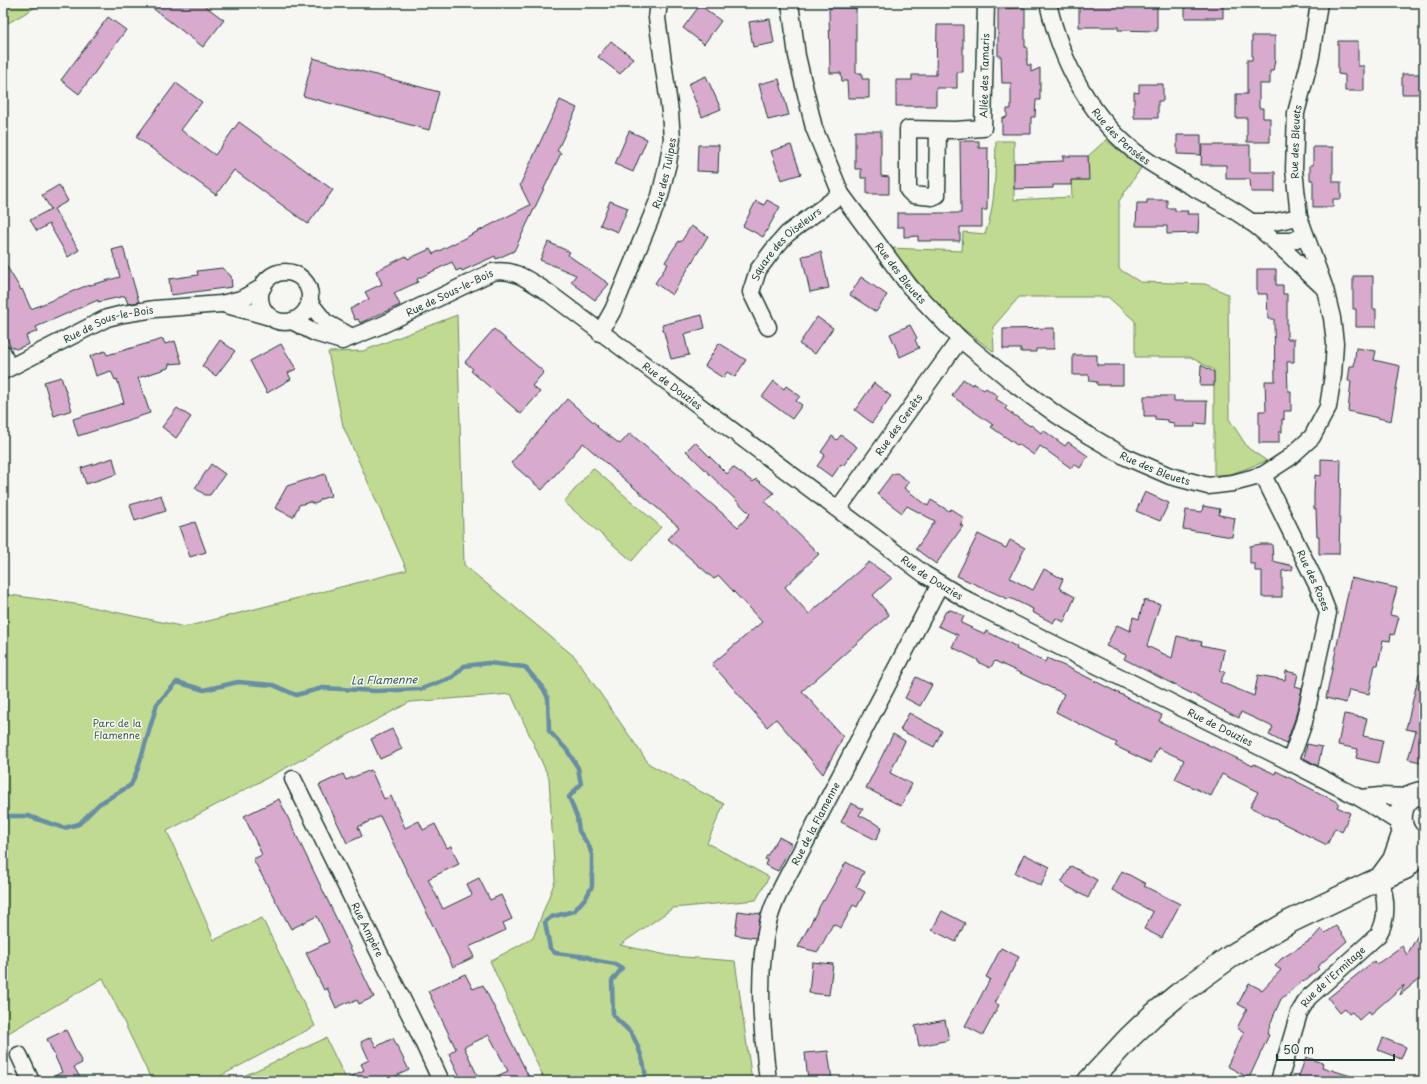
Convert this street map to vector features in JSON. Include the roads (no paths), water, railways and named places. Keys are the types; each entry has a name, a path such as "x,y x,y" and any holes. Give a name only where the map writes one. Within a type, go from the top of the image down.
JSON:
{"main road":[{"path":"1380,879 1394,860 1402,827 1402,808 1420,793"},
{"path":"1402,827 1410,839 1424,844"},
{"path":"1089,1081 1129,1038 1152,1016 1179,994 1230,957 1289,922 1405,868 1424,848"}],"street":[{"name":"Rue des Tulipes","path":"600,333 612,310 660,196 668,163 672,139 657,18 659,3"},
{"name":"Rue des Bleuets","path":"790,3 797,56 814,128 841,194 910,286 960,339 1016,385 1057,415 1088,435 1133,460 1170,476 1208,486 1233,483 1263,475 1288,458 1312,437 1328,407 1333,375 1335,343 1325,289 1299,217 1294,169 1296,113 1311,56 1319,3"},
{"name":"Allée des Tamaris","path":"938,130 983,128 986,3"},
{"name":"Rue des Pensées","path":"1048,3 1055,33 1067,65 1088,101 1113,130 1142,157 1250,222 1275,241 1325,289"},
{"name":"Square des Oiseleurs","path":"768,327 751,292 758,270 788,234 841,194"},
{"path":"1250,222 1274,222 1299,217"},
{"path":"1275,241 1292,240 1305,235"},
{"name":"Rue de Sous-le-Bois","path":"292,321 315,333 342,341 353,338 492,272 502,270 514,272 546,292"},
{"path":"278,274 294,274 306,284 310,291 310,303 304,313 292,321 284,322 270,317 261,304 260,297 266,282 278,274"},
{"name":"Rue de Sous-le-Bois","path":"6,370 107,318 155,309 221,304 241,298 263,287"},
{"name":"Rue de Douzies","path":"546,292 940,584 979,606 1360,798 1402,827"},
{"path":"310,303 325,322 353,338"},
{"name":"Rue de Sous-le-Bois","path":"221,304 270,317"},
{"name":"Rue des Genêts","path":"838,509 960,339"},
{"path":"3,353 6,370"},
{"name":"Rue des Roses","path":"1263,475 1318,587 1328,612 1304,722 1290,762"},
{"name":"Rue de la Flamenne","path":"768,1081 760,994 762,958 768,922 780,893 801,851 940,584"},
{"name":"Rue Ampère","path":"293,779 416,1027 440,1081"},
{"path":"1360,798 1420,793"},
{"name":"Rue de l'Ermitage","path":"1279,1081 1299,1012 1308,998 1378,935 1384,925 1385,893 1380,879"},
{"path":"19,1055 31,1081"}],"waterway":[{"name":"La Flamenne","path":"3,819 10,816 28,816 64,828 79,824 99,804 131,785 138,768 157,704 177,682 204,690 238,682 273,685 296,695 323,688 376,691 421,689 453,677 464,666 488,663 525,667 543,688 548,698 549,731 567,750 578,768 581,784 569,797 577,817 579,831 589,846 592,855 592,886 587,896 574,911 551,917 545,922 550,948 555,953 588,957 597,961 615,964 622,968 612,981 613,1015 634,1037 643,1063 646,1081"}],"park label":[{"name":"Parc de la Flamenne","path":"117,728"}]}
